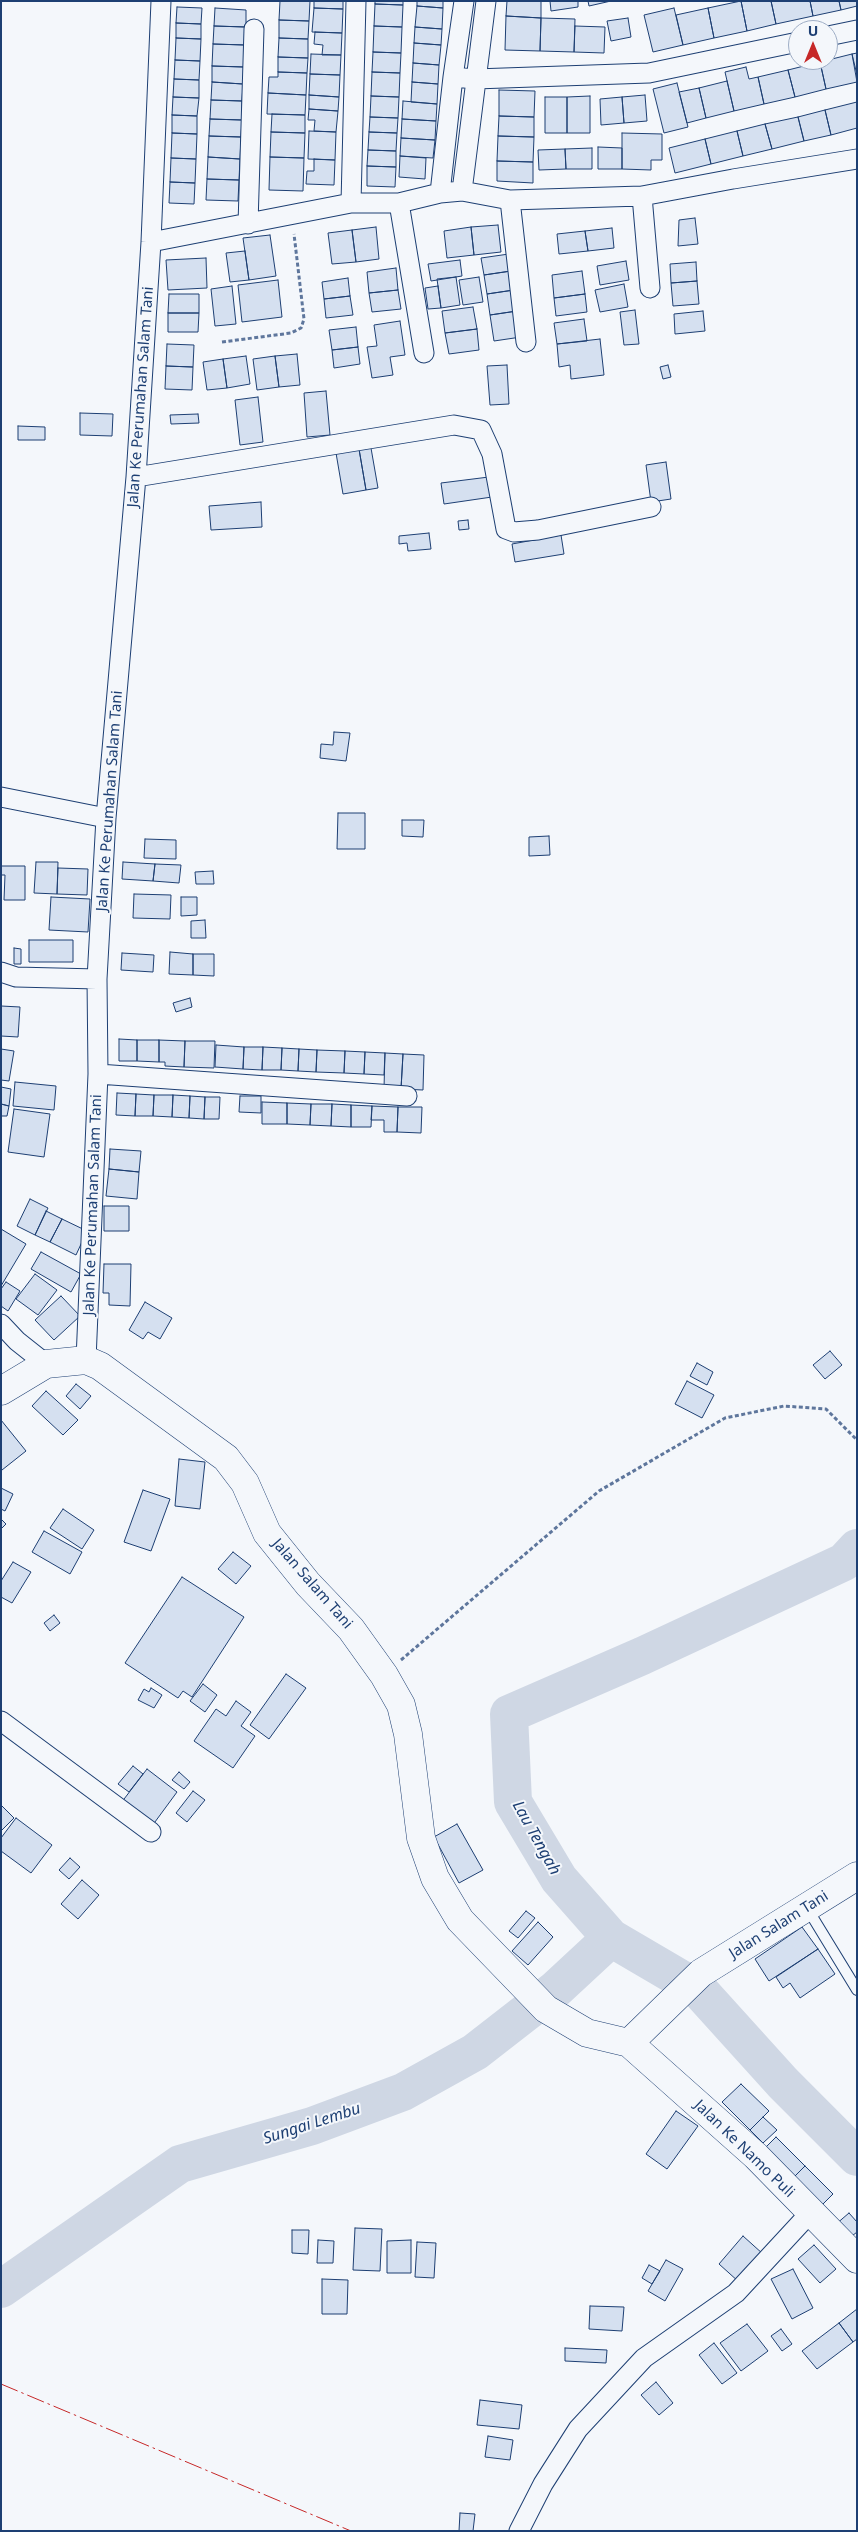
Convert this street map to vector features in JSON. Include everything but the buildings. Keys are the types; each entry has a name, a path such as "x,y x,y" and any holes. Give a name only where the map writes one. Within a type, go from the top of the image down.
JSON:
{"street":[{"name":"Jalan Ke Perumahan Salam Tani","path":"86,1360 98,1074 97,980 106,818 136,477 150,242 161,1"},
{"path":"351,203 356,1"},
{"path":"440,193 452,77 464,1"},
{"path":"462,191 486,1"},
{"path":"248,224 254,29"},
{"path":"838,34 857,30"},
{"path":"452,77 475,79 649,73 788,44"},
{"path":"150,242 292,216 351,203 399,203 440,193 462,191 510,200 642,196 733,179 857,160"},
{"path":"642,196 650,288"},
{"path":"510,200 526,342"},
{"path":"399,203 424,353"},
{"path":"136,477 454,425 481,430 492,454 506,529 514,532 538,530 651,507"},
{"path":"1,798 106,818"},
{"path":"1,972 16,977 97,980"},
{"path":"98,1074 407,1096"},
{"path":"1,1324 17,1342 46,1364"},
{"path":"1,1391 46,1364 86,1360"},
{"name":"Jalan Salam Tani","path":"86,1360 100,1366 226,1458 245,1483 267,1533 308,1584 351,1629 384,1675 401,1705 408,1734 422,1838 434,1878 460,1920 546,2009 587,2033 629,2043 701,1973 857,1876"},
{"path":"1,1721 151,1832"},
{"name":"Jalan Ke Namo Puli","path":"629,2043 756,2156 810,2213 857,2258"},
{"path":"519,2531 543,2484 585,2422 644,2358 736,2293 810,2213"}],"lane":[{"path":"806,1907 857,1990"}],"path":[{"path":"222,342 291,333 301,328 304,319 292,216"},
{"path":"384,1675 599,1491 725,1418 784,1406 826,1408 857,1440"}],"waterway":[{"name":"Lau Tengah","path":"857,1548 844,1562 642,1656 509,1714 513,1802 559,1879 611,1938 698,1989 783,2083 857,2157"},
{"name":"Sungai Lembu","path":"1,2289 180,2164 312,2126 403,2092 475,2052 556,1989 611,1938"}],"power":[{"path":"1,2384 351,2531"}]}
